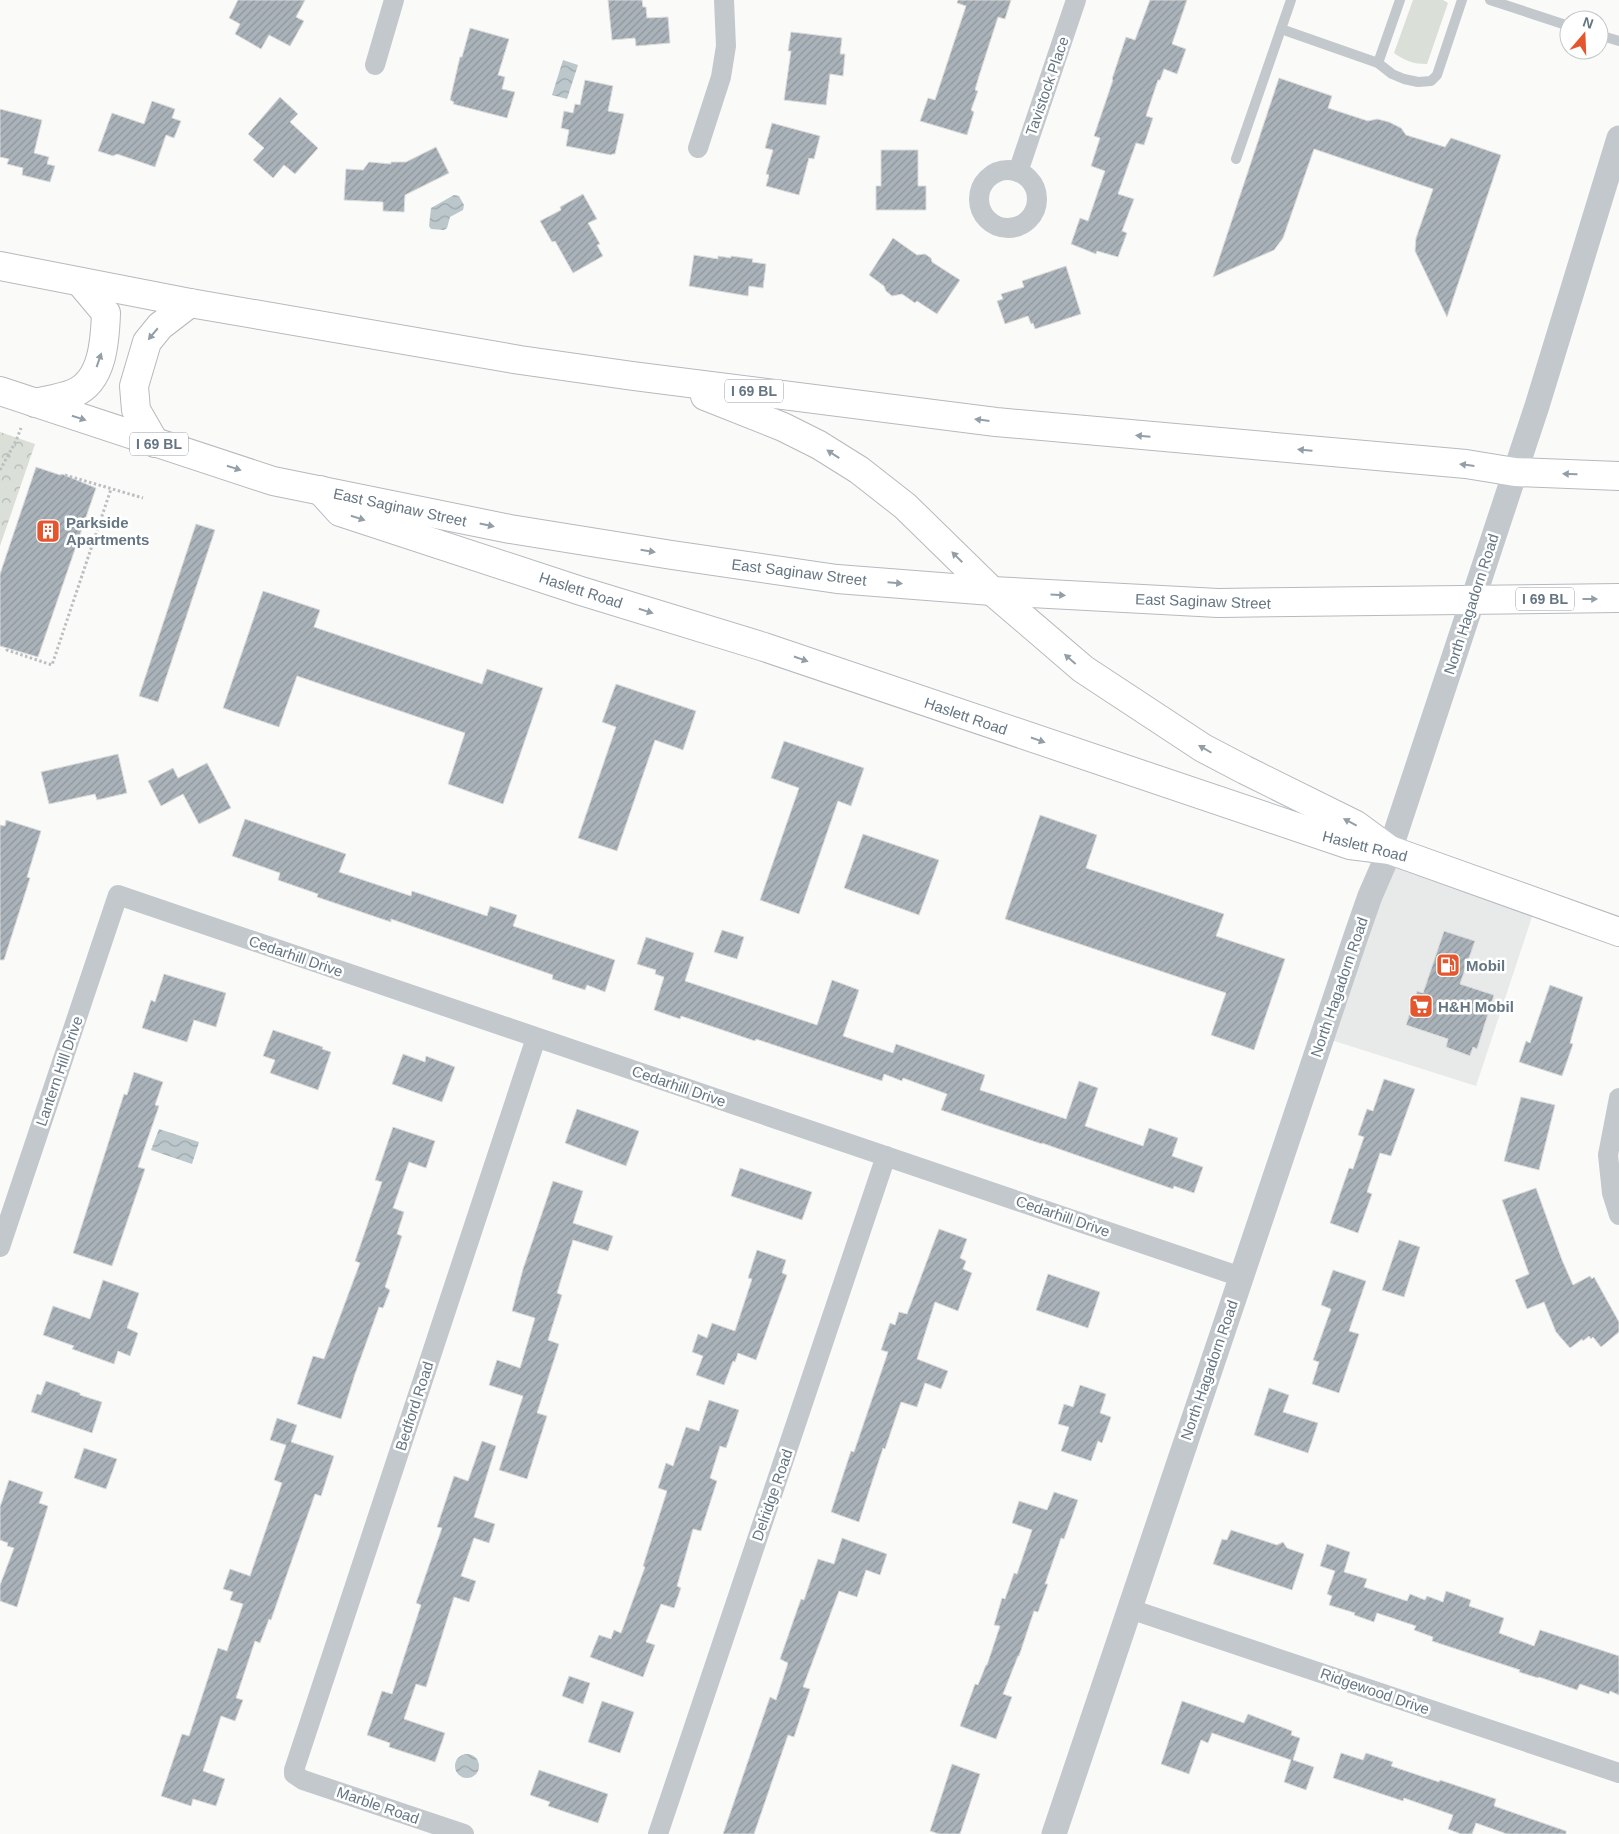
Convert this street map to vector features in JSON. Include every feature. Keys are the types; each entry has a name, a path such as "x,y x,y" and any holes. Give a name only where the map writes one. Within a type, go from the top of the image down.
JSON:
{"main road":[{"name":"I 69 BL","path":"0,266 190,303 520,360 633,376 996,422 1466,464 1515,472 1619,476"},
{"path":"35,403 75,393 94,377 105,344 106,313 80,282"},
{"path":"155,443 136,410 134,386 147,342 160,326 190,303"},
{"path":"633,376 716,399 784,426 859,470 905,506 992,591 1083,670 1203,748 1356,826 1390,850"},
{"name":"East Saginaw Street","path":"0,391 273,480 510,529 672,555 837,578 992,591 1218,604 1619,598"},
{"name":"Haslett Road","path":"320,490 340,512 581,591 764,647 1350,845 1390,850 1619,932"}],"street":[{"path":"375,65 394,0"},
{"path":"698,148 721,77 726,46 724,0"},
{"name":"Tavistock Place","path":"1018,172 1076,0"},
{"name":"North Hagadorn Road","path":"1054,1834 1370,896 1390,850 1471,599 1515,472 1619,138"},
{"name":"Cedarhill Drive","path":"118,895 1241,1277"},
{"name":"Lantern Hill Drive","path":"0,1247 118,895"},
{"name":"Bedford Road","path":"294,1774 294,1765 536,1038"},
{"path":"1619,1098 1608,1156 1612,1192 1619,1215"},
{"name":"Delridge Road","path":"658,1834 886,1156"},
{"name":"Ridgewood Drive","path":"1130,1609 1619,1773"},
{"name":"Marble Road","path":"294,1774 303,1780 464,1834"}],"lane":[{"path":"1236,160 1291,0"},
{"path":"1378,63 1400,0"},
{"path":"1282,29 1378,63 1392,74 1404,79 1418,82 1431,81 1437,76 1462,0"},
{"path":"1490,0 1559,23"}],"path":[{"path":"0,470 16,442 21,428"},
{"path":"65,475 143,498"},
{"path":"7,649 52,665 111,490"}],"shaded area":[{"path":"1388,863 1534,911 1476,1086 1328,1039"}],"green space":[{"path":"1413,0 1443,0 1448,3 1427,64 1410,61 1394,53"},
{"path":"0,432 35,444 0,546"}],"water":[{"path":"563,60 578,65 567,99 552,95"},
{"path":"454,195 459,196 464,205 463,210 450,217 447,228 444,230 431,229 429,226 431,208"},
{"path":"159,1129 199,1142 192,1164 151,1150"},
{"path":"467,1754 476,1757 479,1766 476,1775 467,1778 458,1775 455,1766 458,1757"}],"building":[{"path":"238,0 305,0 296,17 304,21 290,46 269,35 261,49 235,34 240,24 229,18"},
{"path":"608,0 642,0 643,7 646,7 647,18 668,17 670,43 636,46 635,38 612,40"},
{"path":"958,0 1011,0 1005,19 998,17 975,90 978,91 971,110 974,112 967,135 920,121 928,98 935,100 966,6 957,3"},
{"path":"1150,0 1187,0 1172,44 1186,49 1177,74 1164,69 1160,80 1158,80 1146,116 1153,118 1144,145 1136,143 1118,194 1134,199 1122,231 1127,233 1118,257 1097,251 1096,254 1071,244 1080,218 1088,221 1105,171 1091,166 1100,138 1094,136 1112,79 1126,37 1135,40"},
{"path":"470,28 509,39 498,75 505,77 502,89 515,92 507,118 453,104 454,102 450,100 460,57 462,57"},
{"path":"791,32 842,38 840,54 845,54 843,76 830,74 826,105 784,100 791,51 788,51"},
{"path":"1279,78 1332,96 1328,108 1368,121 1377,119 1389,122 1401,128 1406,135 1445,147 1451,138 1501,155 1447,317 1415,251 1416,238 1433,189 1314,149 1283,238 1274,250 1213,277"},
{"path":"585,80 613,86 608,111 624,114 615,154 611,155 566,146 569,130 561,128 564,111 573,113 575,104 580,105"},
{"path":"280,97 298,114 290,122 318,148 295,174 284,165 273,178 253,160 264,148 248,134"},
{"path":"152,101 175,109 172,118 181,121 174,138 166,135 155,167 117,154 113,156 98,151 112,113 144,124"},
{"path":"0,109 42,120 34,153 49,157 47,164 55,166 50,182 22,175 23,168 7,164 9,159 0,157"},
{"path":"772,123 820,136 814,159 809,158 799,195 766,186 769,175 766,174 773,150 765,148"},
{"path":"436,147 449,173 405,195 404,212 383,211 383,202 344,200 346,169 363,170 369,162 391,164 391,162 406,162"},
{"path":"881,150 918,150 918,186 926,186 926,210 876,210 876,186 881,186"},
{"path":"583,194 597,219 588,223 600,244 597,245 603,256 573,273 555,241 552,242 540,221 561,210 560,207"},
{"path":"893,238 917,255 925,254 931,258 932,262 960,280 937,314 902,294 892,296 886,291 884,286 869,275"},
{"path":"694,255 718,259 718,256 731,258 731,256 753,259 752,262 766,264 763,288 749,286 748,296 689,286"},
{"path":"1066,266 1081,314 1035,329 1028,316 1005,324 997,301 1003,299 1001,294 1024,287 1022,281"},
{"name":"Parkside Apartments","path":"36,467 62,474 96,488 38,657 0,646 0,574"},
{"path":"196,524 215,530 158,702 139,696"},
{"path":"263,591 320,610 314,627 482,684 487,669 543,688 503,804 448,784 465,733 297,676 279,727 223,708"},
{"path":"616,684 696,711 683,750 655,740 617,851 578,838 616,727 602,722"},
{"path":"784,741 864,768 851,806 838,801 799,914 760,900 799,788 771,778"},
{"path":"118,754 127,793 97,800 95,794 49,804 41,772"},
{"path":"207,763 231,808 199,824 183,794 161,806 148,781 173,768 178,778"},
{"path":"1040,815 1097,835 1086,868 1224,914 1216,936 1285,959 1254,1050 1211,1035 1226,993 1005,919"},
{"path":"245,819 346,854 339,872 411,896 412,891 487,916 490,906 517,915 513,926 615,960 605,992 587,985 585,990 552,979 553,975 391,919 391,922 317,897 318,894 278,880 280,873 232,856"},
{"path":"6,820 41,831 27,877 30,878 4,960 0,960 0,825 5,826"},
{"path":"863,834 939,860 919,915 844,888"},
{"path":"722,930 744,937 737,959 714,952"},
{"path":"1444,931 1475,941 1460,984 1494,995 1477,1049 1473,1047 1470,1056 1446,1047 1448,1039 1406,1025 1417,991 1423,993"},
{"path":"646,937 694,953 685,981 817,1025 832,980 859,990 843,1036 893,1053 896,1044 985,1075 980,1090 1066,1119 1079,1081 1098,1088 1085,1126 1143,1146 1149,1128 1178,1138 1172,1156 1203,1167 1194,1193 1174,1186 1173,1189 941,1110 947,1094 903,1078 902,1081 884,1074 882,1081 756,1039 755,1041 681,1016 680,1019 654,1010 664,977 655,974 656,970 637,964"},
{"path":"164,974 226,993 216,1027 194,1020 187,1042 142,1028 151,1000 155,1002"},
{"path":"1550,985 1583,997 1570,1043 1573,1044 1562,1076 1519,1062 1526,1041 1530,1043"},
{"path":"273,1030 323,1047 322,1049 331,1052 318,1090 270,1073 275,1060 263,1056"},
{"path":"403,1054 425,1062 426,1056 455,1067 442,1102 392,1084"},
{"path":"134,1072 163,1082 155,1105 159,1106 138,1167 145,1169 112,1266 73,1253 124,1094 127,1095"},
{"path":"1384,1079 1415,1089 1391,1156 1380,1153 1367,1192 1372,1194 1358,1233 1330,1223 1349,1168 1353,1169 1364,1137 1358,1135 1367,1109 1373,1111"},
{"path":"1521,1097 1555,1105 1539,1170 1504,1161"},
{"path":"577,1109 639,1131 626,1166 565,1143"},
{"path":"393,1127 435,1141 426,1168 409,1162 393,1208 404,1212 397,1234 402,1236 385,1287 390,1290 383,1308 379,1307 341,1419 297,1404 313,1356 324,1359 360,1263 355,1261 382,1182 375,1180"},
{"path":"740,1168 812,1192 802,1220 731,1196"},
{"path":"553,1181 583,1191 573,1223 613,1236 608,1251 573,1240 557,1293 562,1295 548,1340 559,1344 537,1413 547,1416 527,1479 499,1470 523,1396 489,1385 497,1360 520,1368 535,1318 512,1311 523,1269"},
{"path":"1536,1188 1573,1285 1590,1276 1592,1279 1594,1277 1619,1322 1619,1332 1601,1347 1593,1337 1591,1339 1589,1336 1570,1348 1556,1332 1544,1302 1527,1309 1515,1280 1529,1274 1502,1200"},
{"path":"939,1229 967,1239 960,1258 966,1261 963,1269 972,1273 958,1311 935,1302 917,1359 948,1371 941,1389 925,1383 917,1407 901,1402 885,1449 883,1448 859,1522 831,1512 851,1451 854,1452 888,1352 881,1350 890,1323 895,1325 899,1312 907,1314"},
{"path":"1399,1240 1420,1247 1404,1297 1382,1290"},
{"path":"757,1250 786,1260 782,1273 787,1275 756,1360 738,1353 724,1385 696,1375 703,1356 692,1352 698,1334 707,1338 712,1323 735,1331 752,1279 748,1278"},
{"path":"1333,1270 1366,1281 1349,1331 1359,1334 1339,1393 1312,1384 1319,1362 1313,1360 1331,1309 1321,1305"},
{"path":"1048,1274 1100,1292 1088,1328 1036,1310"},
{"path":"103,1280 139,1293 127,1328 138,1333 130,1356 118,1351 114,1364 72,1349 74,1346 43,1335 53,1306 90,1319"},
{"path":"46,1381 102,1402 92,1433 31,1412 37,1394 41,1395"},
{"path":"1080,1385 1106,1394 1100,1413 1111,1417 1102,1443 1098,1441 1091,1461 1061,1451 1069,1427 1058,1424 1064,1404 1073,1407"},
{"path":"1269,1388 1289,1395 1283,1412 1318,1423 1308,1453 1254,1435"},
{"path":"709,1400 739,1410 726,1448 720,1446 710,1478 717,1481 701,1531 693,1529 677,1586 681,1588 674,1608 661,1604 646,1642 655,1645 643,1677 590,1657 599,1635 611,1639 614,1630 621,1633 645,1567 643,1566 667,1491 658,1488 666,1463 673,1466 686,1427 699,1431"},
{"path":"277,1418 297,1425 291,1442 334,1456 321,1496 315,1494 271,1620 269,1619 260,1643 255,1641 236,1698 243,1700 235,1721 221,1716 203,1771 225,1779 216,1806 193,1799 191,1806 161,1796 182,1734 189,1736 218,1648 227,1651 243,1604 230,1600 233,1592 223,1589 230,1569 250,1576 282,1483 274,1480 286,1445 270,1440"},
{"path":"482,1441 496,1446 474,1517 495,1524 489,1543 474,1538 461,1576 476,1581 469,1602 454,1597 426,1687 416,1684 404,1719 445,1733 435,1762 389,1747 390,1743 367,1735 382,1691 392,1694 421,1605 416,1603 442,1528 437,1527 454,1476 468,1481"},
{"path":"84,1448 117,1459 106,1489 74,1478"},
{"path":"9,1480 43,1492 39,1503 48,1506 17,1607 0,1601 0,1585 14,1548 7,1546 8,1543 0,1540 0,1507"},
{"path":"1054,1492 1078,1500 1064,1539 1061,1538 1045,1584 1048,1584 1038,1612 1034,1611 1019,1656 1003,1694 1012,1697 996,1739 960,1726 975,1684 978,1685 987,1665 1000,1626 994,1625 1002,1598 1005,1599 1014,1573 1017,1574 1032,1530 1012,1523 1019,1501 1047,1510"},
{"path":"1231,1530 1277,1545 1283,1542 1287,1548 1304,1554 1292,1590 1213,1564 1222,1539 1227,1540"},
{"path":"842,1538 887,1554 880,1575 866,1570 857,1597 839,1591 803,1687 810,1689 794,1737 788,1735 754,1834 723,1834 770,1697 776,1700 788,1663 780,1659 801,1599 804,1600 818,1559 834,1564"},
{"path":"1327,1544 1350,1552 1344,1572 1367,1579 1364,1587 1407,1601 1410,1594 1425,1600 1427,1596 1443,1602 1446,1591 1471,1600 1469,1606 1504,1618 1499,1633 1534,1646 1540,1630 1619,1656 1619,1695 1610,1691 1609,1694 1580,1684 1577,1690 1538,1678 1519,1672 1520,1670 1432,1641 1433,1637 1414,1630 1416,1626 1377,1613 1374,1622 1354,1615 1355,1613 1329,1605 1332,1596 1327,1594 1335,1571 1320,1566"},
{"path":"569,1676 590,1683 583,1704 562,1696"},
{"path":"602,1701 634,1712 620,1753 588,1742"},
{"path":"1182,1701 1244,1723 1248,1714 1292,1731 1291,1735 1300,1738 1293,1760 1314,1767 1306,1790 1284,1782 1291,1760 1212,1733 1208,1743 1201,1740 1189,1774 1161,1764"},
{"path":"1341,1753 1363,1760 1366,1753 1393,1762 1391,1766 1496,1799 1494,1806 1566,1831 1566,1834 1507,1834 1476,1823 1472,1834 1461,1834 1448,1829 1453,1815 1404,1798 1403,1801 1333,1778"},
{"path":"952,1764 980,1774 960,1834 939,1834 930,1831"},
{"path":"539,1770 608,1794 598,1823 548,1806 550,1802 530,1795"}],"place":[{"name":"Parkside Apartments","path":"48,531"},
{"name":"Mobil","path":"1448,965"},
{"name":"H&H Mobil","path":"1421,1006"}]}
